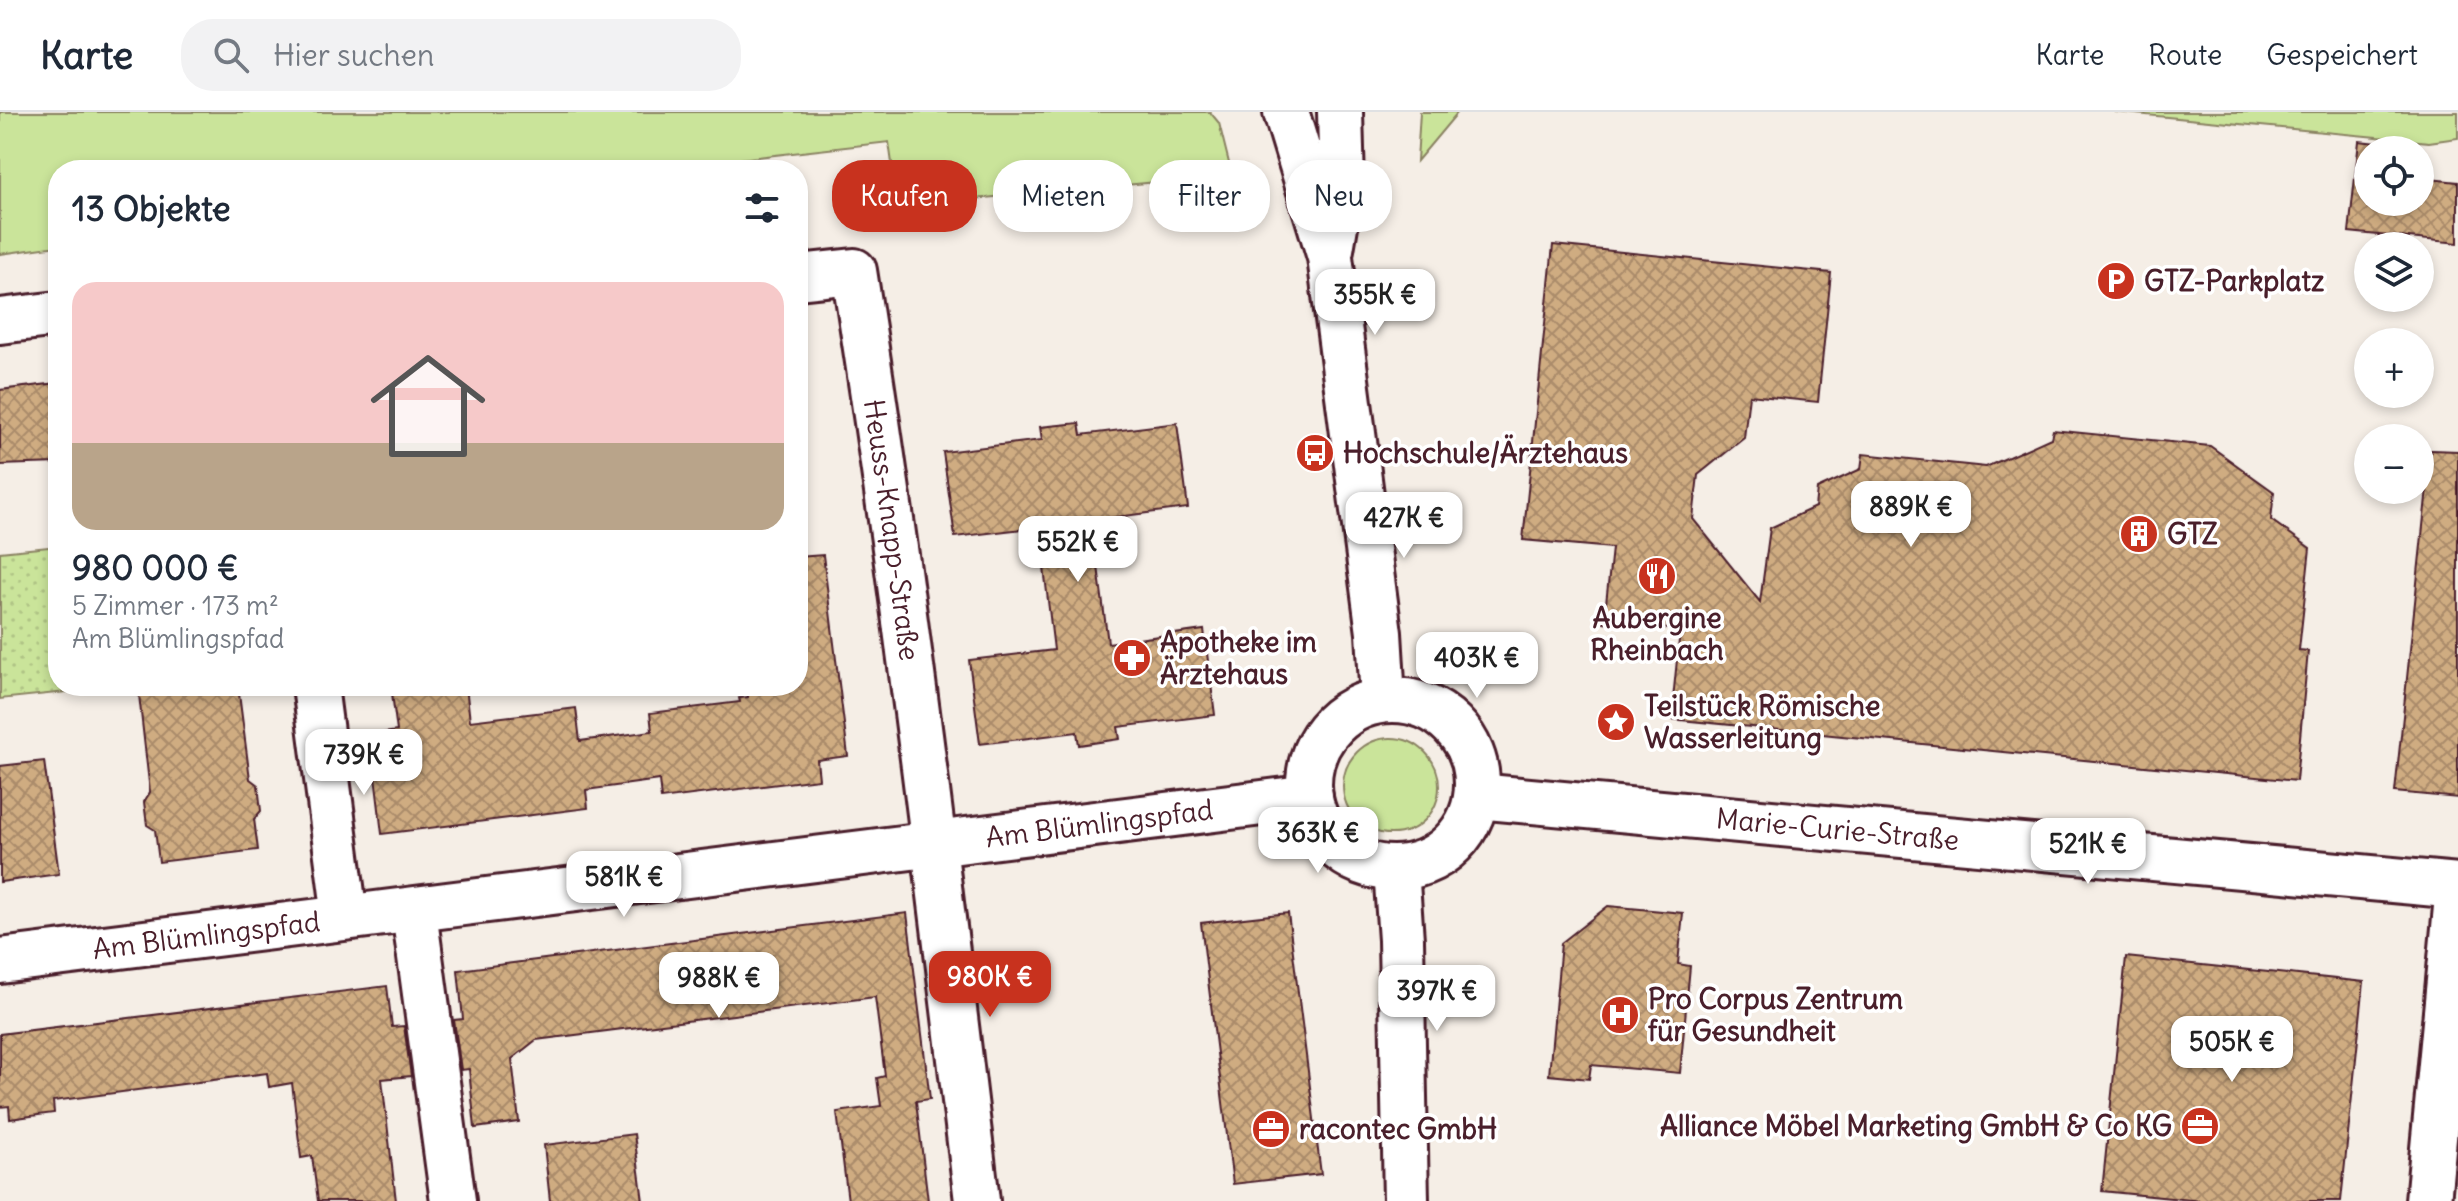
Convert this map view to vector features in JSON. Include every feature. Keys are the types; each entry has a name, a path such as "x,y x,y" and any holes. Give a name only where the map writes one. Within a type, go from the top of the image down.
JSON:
{"street":[{"path":"1286,112 1330,257 1379,633 1383,700"},
{"path":"1340,112 1341,160"},
{"path":"1348,160 1359,112"},
{"path":"1330,257 1334,232"},
{"name":"Heuss-Knapp-Straße","path":"808,276 854,271 880,435 935,845"},
{"path":"0,321 48,315"},
{"path":"316,696 345,917"},
{"path":"1383,700 1413,702 1438,712 1456,727 1469,744 1477,767 1477,796 1467,828 1444,852 1429,861 1396,869 1363,863 1345,854 1317,820 1310,797 1311,762 1321,740 1337,721 1358,706 1383,700"},
{"name":"Marie-Curie-Straße","path":"1477,796 2458,886 2428,1201"},
{"name":"Am Blümlingspfad","path":"0,961 345,917 414,912 1310,797"},
{"path":"935,845 977,1201"},
{"path":"1396,869 1401,940 1406,1201"},
{"path":"414,912 453,1201"}],"green space":[{"path":"0,112 1210,112 1219,123 1228,160 1149,160 1149,183 1133,184 1133,160 993,160 993,197 977,199 977,160 892,160 889,142 732,160 48,160 48,247 0,254"},
{"path":"1420,112 1458,112 1417,161"},
{"path":"2115,112 2458,112 2458,138 2434,141 2434,136 2366,136"},
{"path":"48,547 48,694 0,699 0,552"},
{"path":"1391,738 1409,742 1425,752 1435,768 1439,786 1435,804 1425,820 1409,830 1391,834 1373,830 1357,820 1347,804 1343,786 1347,768 1357,752 1373,742"}],"building":[{"path":"2434,179 2458,182 2458,243 2434,241 2434,232 2349,232 2354,186 2354,216 2434,216"},
{"path":"1553,245 1831,273 1818,402 1749,395 1744,438 1698,475 1693,519 1760,602 1770,528 1815,507 1817,489 1861,469 1863,454 1986,467 2051,438 2053,430 2210,446 2274,492 2271,520 2310,548 2299,650 2308,651 2296,781 1671,719 1680,630 1604,622 1612,548 1523,540"},
{"path":"48,384 48,463 0,465 0,390"},
{"path":"1079,423 1081,435 1177,423 1188,508 1092,520 1108,643 1204,630 1215,715 1118,727 1120,739 1079,745 1077,732 980,744 969,660 1054,650 1039,527 955,537 943,452 1042,440 1040,427"},
{"path":"2434,450 2458,451 2458,798 2395,792 2425,504 2434,504"},
{"path":"823,555 848,756 817,760 819,779 661,799 659,780 586,790 588,808 382,834 370,735 397,731 392,696 467,696 470,721 576,708 580,741 652,731 650,713 740,702 739,698 748,696 808,696 808,556"},
{"path":"139,696 239,696 250,779 258,785 261,811 254,819 258,850 159,862 155,830 147,825 144,802 150,792"},
{"path":"44,761 59,874 0,882 0,766"},
{"name":"Pro Corpus Zentrum für Gesundheit","path":"1608,906 1683,913 1678,964 1690,966 1680,1073 1591,1065 1589,1079 1549,1075 1561,943"},
{"path":"907,913 930,1099 916,1101 928,1201 848,1201 837,1112 881,1106 877,1078 885,1076 875,997 536,1040 512,1059 519,1122 475,1128 469,1069 461,1070 454,1020 463,1019 458,970"},
{"path":"1288,913 1321,1174 1233,1184 1201,923"},
{"path":"2126,957 2364,982 2341,1201 2201,1201 2102,1191"},
{"path":"387,986 392,1027 404,1026 411,1076 382,1079 396,1201 318,1201 312,1156 301,1158 292,1083 269,1087 267,1073 53,1101 54,1113 10,1119 9,1106 0,1107 0,1034"},
{"path":"634,1134 643,1201 550,1201 544,1145"}],"place":[{"name":"GTZ-Parkplatz","path":"2116,281"},
{"name":"Hochschule/Ärztehaus","path":"1315,453"},
{"name":"GTZ","path":"2139,534"},
{"name":"Aubergine Rheinbach","path":"1657,576"},
{"name":"Apotheke im Ärztehaus","path":"1132,658"},
{"name":"Teilstück Römische Wasserleitung","path":"1616,722"},
{"name":"Pro Corpus Zentrum für Gesundheit","path":"1620,1015"},
{"name":"Alliance Möbel Marketing GmbH & Co KG","path":"2200,1126"},
{"name":"racontec GmbH","path":"1271,1129"}]}
